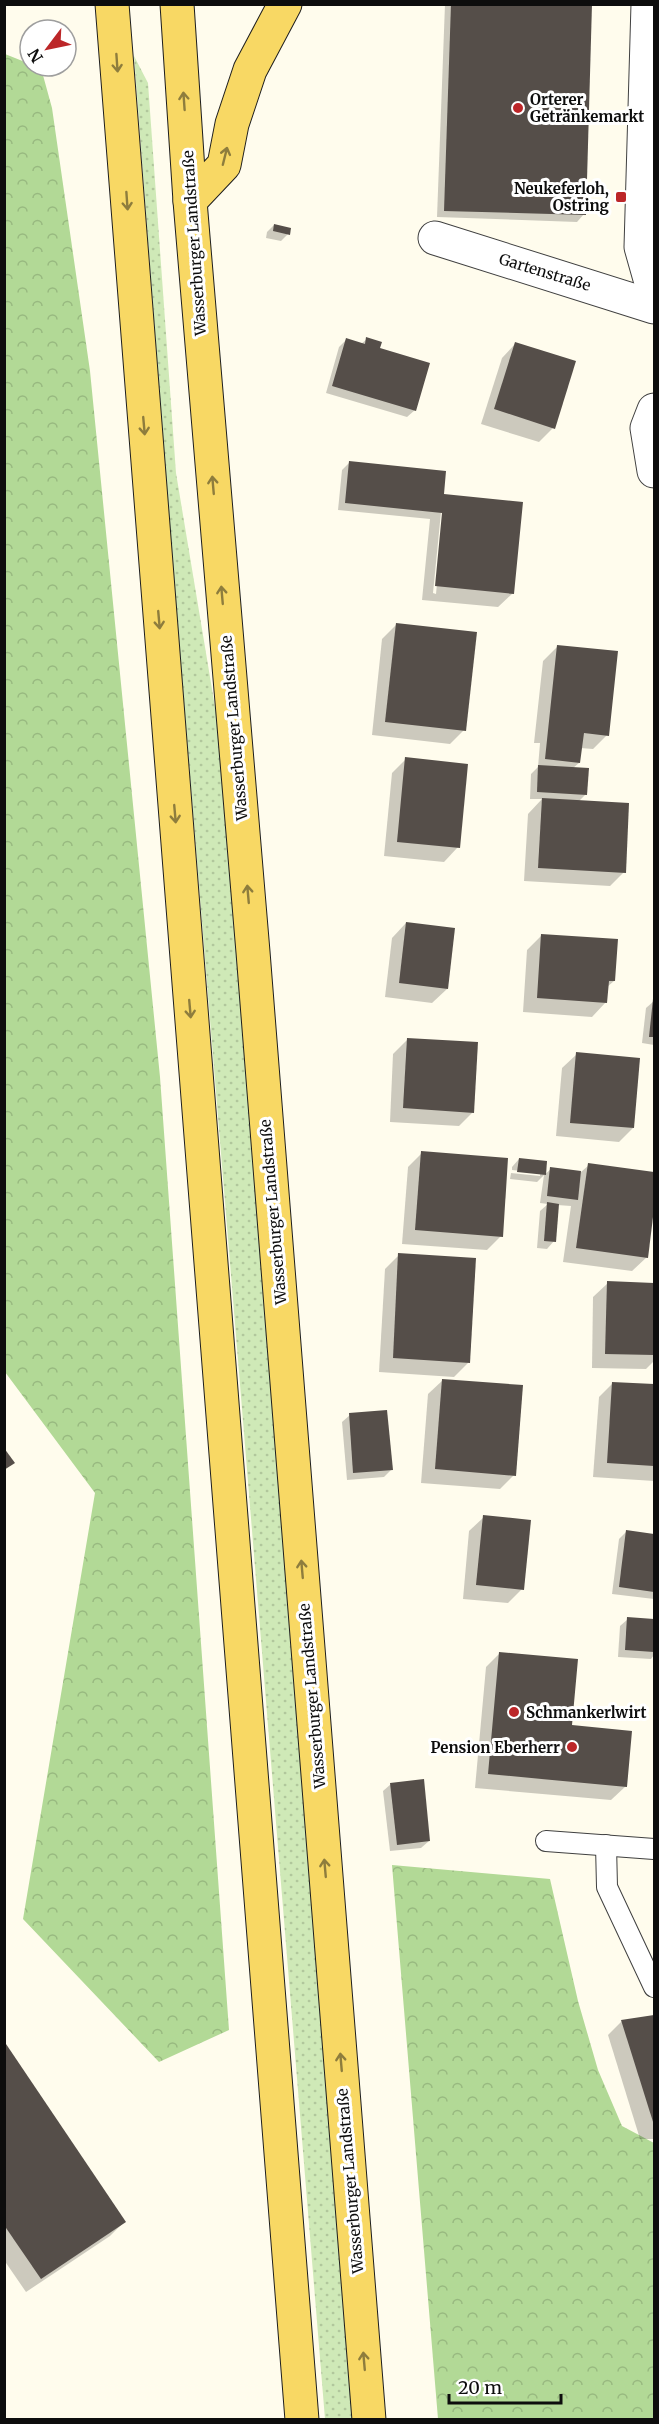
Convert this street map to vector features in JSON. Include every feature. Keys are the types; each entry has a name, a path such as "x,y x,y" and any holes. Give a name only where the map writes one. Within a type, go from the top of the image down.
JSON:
{"main road":[{"path":"112,4 302,2420"},
{"name":"Wasserburger Landstraße","path":"177,4 190,201 253,952 369,2420"},
{"path":"190,201 224,165 232,124 250,70 285,4"}],"street":[{"path":"648,4 641,247 654,292"},
{"name":"Gartenstraße","path":"435,238 654,307"},
{"path":"654,410 647,429 654,471"}],"lane":[{"path":"546,1841 654,1850"},
{"path":"606,1845 607,1887 654,1987"}],"green space":[{"path":"5,54 18,59 18,78 44,78 52,108 90,371 160,1077 229,2030 159,2062 23,1919 95,1493 5,1372"},
{"path":"134,56 148,83 176,473 216,713 359,2419 325,2419 173,569"},
{"path":"392,1865 550,1879 578,2001 598,2070 622,2126 654,2143 654,2419 438,2419"}],"building":[{"name":"Orterer Getränkemarkt","path":"451,4 592,4 586,215 444,211"},
{"path":"274,224 291,228 290,235 273,231"},
{"path":"366,337 382,342 380,348 430,363 416,411 332,386 346,338 365,344"},
{"path":"515,342 576,361 555,429 494,409"},
{"path":"349,461 446,471 444,494 523,502 514,594 435,586 442,513 345,503"},
{"path":"396,623 477,632 466,731 385,722"},
{"path":"557,645 618,651 609,736 584,733 580,763 545,759"},
{"path":"405,757 468,764 460,848 397,842"},
{"path":"538,765 589,768 587,795 537,792"},
{"path":"542,798 629,803 626,873 538,868"},
{"path":"406,922 455,928 448,989 399,983"},
{"path":"541,934 618,939 615,981 609,981 607,1003 537,998"},
{"path":"653,999 654,1037 649,1037"},
{"path":"407,1038 478,1042 474,1113 403,1108"},
{"path":"576,1052 640,1058 634,1128 570,1123"},
{"path":"421,1151 508,1158 503,1237 415,1230"},
{"path":"519,1158 547,1161 546,1175 517,1172"},
{"path":"588,1163 654,1172 654,1209 648,1258 576,1248"},
{"path":"550,1167 581,1171 578,1200 547,1196"},
{"path":"547,1202 559,1204 556,1242 544,1241"},
{"path":"398,1253 476,1258 470,1363 393,1358"},
{"path":"607,1281 654,1283 654,1355 605,1354"},
{"path":"442,1379 523,1385 516,1476 435,1469"},
{"path":"612,1382 654,1384 654,1466 607,1463"},
{"path":"387,1410 393,1470 353,1473 349,1413"},
{"path":"4,1448 15,1463 4,1470"},
{"path":"483,1515 531,1520 524,1590 476,1585"},
{"path":"626,1530 654,1534 654,1592 619,1587"},
{"path":"627,1617 654,1619 654,1652 625,1650"},
{"path":"499,1652 578,1659 572,1725 632,1731 627,1787 488,1774"},
{"path":"424,1779 430,1841 397,1845 390,1783"},
{"path":"654,2015 654,2125 621,2020"},
{"path":"4,2041 126,2222 41,2279 4,2225"}],"place":[{"name":"Orterer Getränkemarkt","path":"518,108"},
{"name":"Neukeferloh, Ostring","path":"621,197"},
{"name":"Schmankerlwirt","path":"514,1712"},
{"name":"Pension Eberherr","path":"572,1747"}]}
